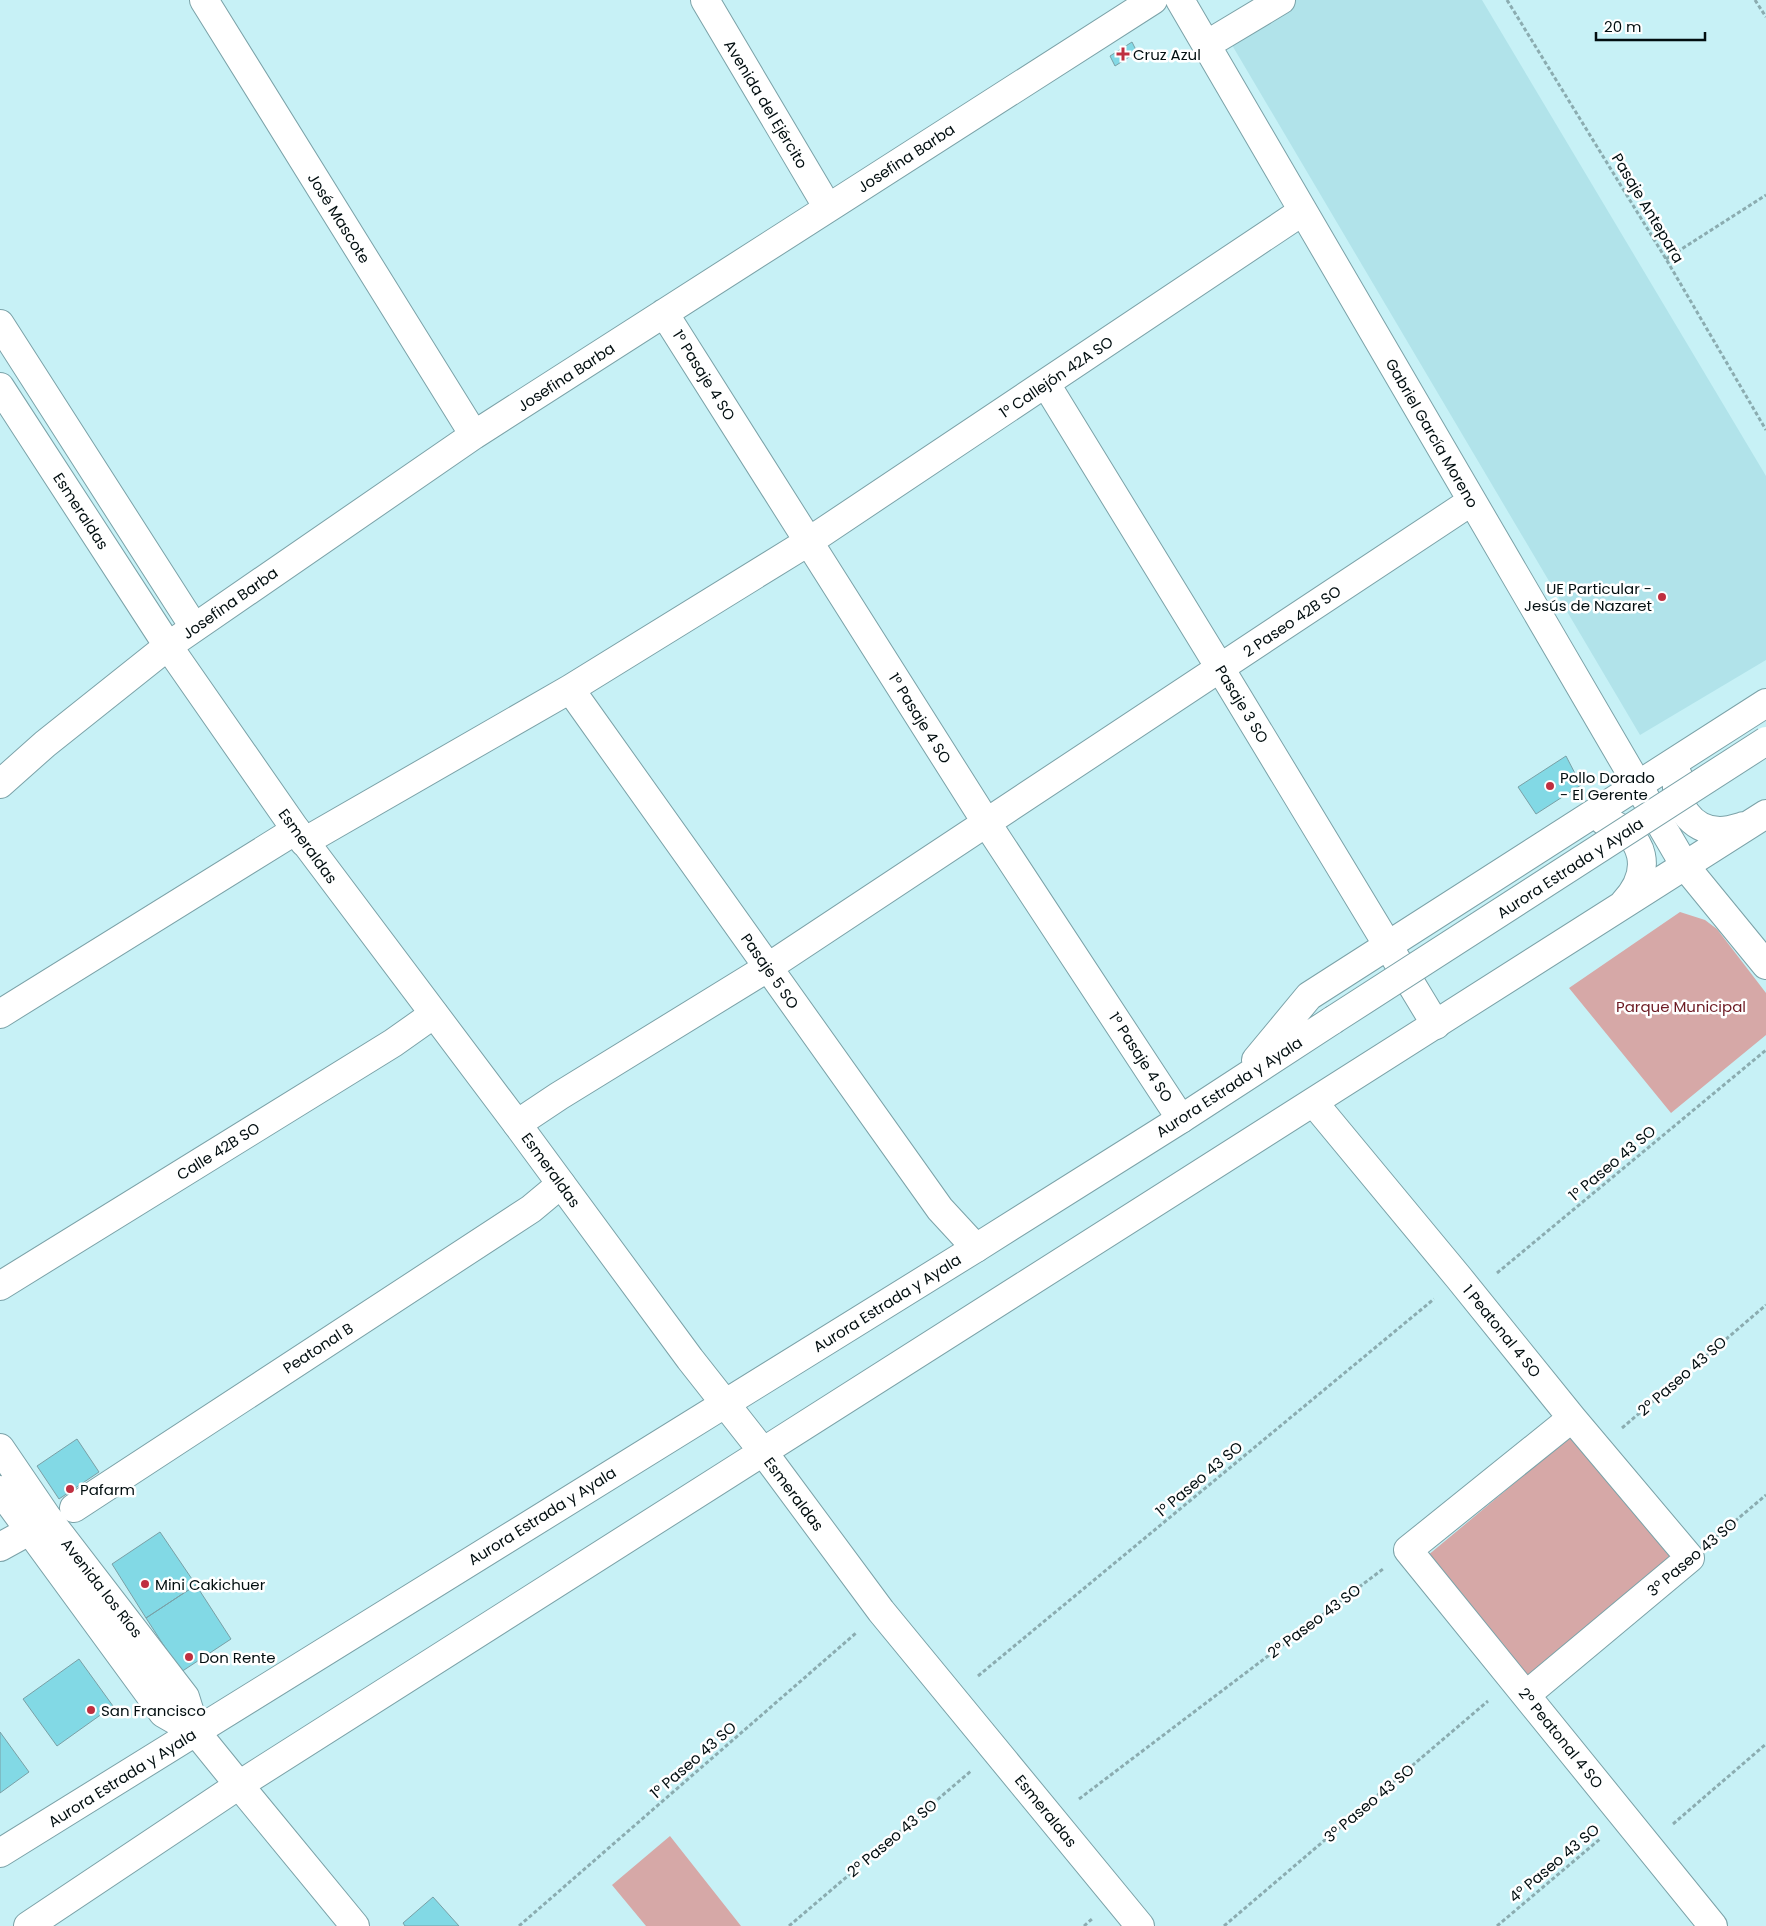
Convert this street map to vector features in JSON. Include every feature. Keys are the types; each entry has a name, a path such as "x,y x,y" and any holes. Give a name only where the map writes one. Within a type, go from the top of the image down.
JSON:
{"street":[{"name":"José Mascote","path":"204,0 474,436"},
{"name":"Avenida del Ejército","path":"705,0 828,208"},
{"name":"Josefina Barba","path":"0,784 45,744 168,646 474,436 1153,0"},
{"name":"Gabriel García Moreno","path":"1180,0 1685,866 1766,965"},
{"path":"1206,45 1281,0"},
{"name":"1° Callejón 42A SO","path":"0,1014 300,836 570,689 808,542 1303,211"},
{"name":"1º Pasaje 4 SO","path":"664,313 986,822 1181,1119"},
{"path":"0,324 194,628"},
{"name":"Pasaje 3 SO","path":"1046,384 1436,1025"},
{"name":"Esmeraldas","path":"0,387 168,646 300,836 517,1124 690,1359 764,1453 882,1611 1140,1926"},
{"name":"2 Paseo 42B SO","path":"517,1124 559,1096 767,968 1472,500"},
{"name":"Pasaje 5 SO","path":"570,689 940,1209 976,1248"},
{"path":"1239,1082 1309,996 1766,703"},
{"name":"Aurora Estrada y Ayala","path":"0,1853 1181,1119 1766,741"},
{"path":"1696,748 1686,757 1679,770 1676,784 1678,798 1684,811 1694,822 1720,831 1757,820"},
{"path":"28,1926 239,1785 1757,820"},
{"path":"1570,828 1586,822 1602,821 1618,825 1630,834 1639,848 1643,863 1641,878 1634,892 1621,906"},
{"name":"Calle 42B SO","path":"0,1286 384,1048 434,1014"},
{"name":"1 Peatonal 4 SO","path":"1314,1102 1572,1418 1690,1558"},
{"name":"Peatonal B","path":"74,1508 531,1209 561,1184"},
{"path":"1408,1550 1572,1418"},
{"name":"Avenida los Ríos","path":"0,1448 39,1525"},
{"name":"Avenida los Ríos","path":"0,1490 39,1525 185,1697 196,1732 355,1926"},
{"path":"0,1548 39,1525"},
{"name":"2º Peatonal 4 SO","path":"1408,1550 1713,1926"},
{"name":"3º Paseo 43 SO","path":"1520,1687 1690,1558"}],"path":[{"name":"Pasaje Antepara","path":"1507,0 1666,259 1766,430"},
{"path":"1755,0 1766,17"},
{"path":"1666,259 1766,195"},
{"name":"1º Paseo 43 SO","path":"952,1697 1466,1286 1766,1050"},
{"name":"2º Paseo 43 SO","path":"1598,1448 1766,1304"},
{"name":"3º Paseo 43 SO","path":"1690,1558 1766,1496"},
{"name":"2º Paseo 43 SO","path":"1052,1820 1408,1550"},
{"name":"1º Paseo 43 SO","path":"519,1926 882,1611"},
{"name":"3º Paseo 43 SO","path":"1224,1926 1520,1687"},
{"path":"1647,1845 1766,1744"},
{"name":"2º Paseo 43 SO","path":"789,1926 996,1750"},
{"name":"4º Paseo 43 SO","path":"1498,1926 1626,1818"}],"shaded area":[{"path":"1295,0 1482,0 1766,476 1766,660 1640,735 1229,40"}],"green space":[{"name":"Parque Municipal","path":"1680,912 1705,920 1717,929 1766,993 1766,1035 1671,1113 1569,988"},
{"path":"1570,1437 1673,1558 1529,1678 1427,1556"},
{"path":"670,1836 741,1926 646,1926 612,1885"}],"building":[{"name":"Cruz Azul","path":"1132,42 1137,52 1115,66 1110,56"},
{"name":"Pollo Dorado - El Gerente","path":"1566,756 1581,785 1536,814 1518,787"},
{"path":"77,1439 99,1472 59,1499 37,1466"},
{"path":"160,1532 196,1585 146,1618 112,1564"},
{"path":"196,1585 231,1639 181,1672 146,1618"},
{"path":"79,1659 113,1706 57,1746 23,1699"},
{"path":"0,1732 29,1772 0,1793"},
{"path":"433,1897 459,1926 405,1926 403,1923"}],"place":[{"name":"Cruz Azul","path":"1123,54"},
{"name":"UE Particular - Jesús de Nazaret","path":"1662,597"},
{"name":"Pollo Dorado - El Gerente","path":"1550,786"},
{"name":"Pafarm","path":"70,1489"},
{"name":"Mini Cakichuer","path":"145,1584"},
{"name":"Don Rente","path":"189,1657"},
{"name":"San Francisco","path":"91,1710"}]}
